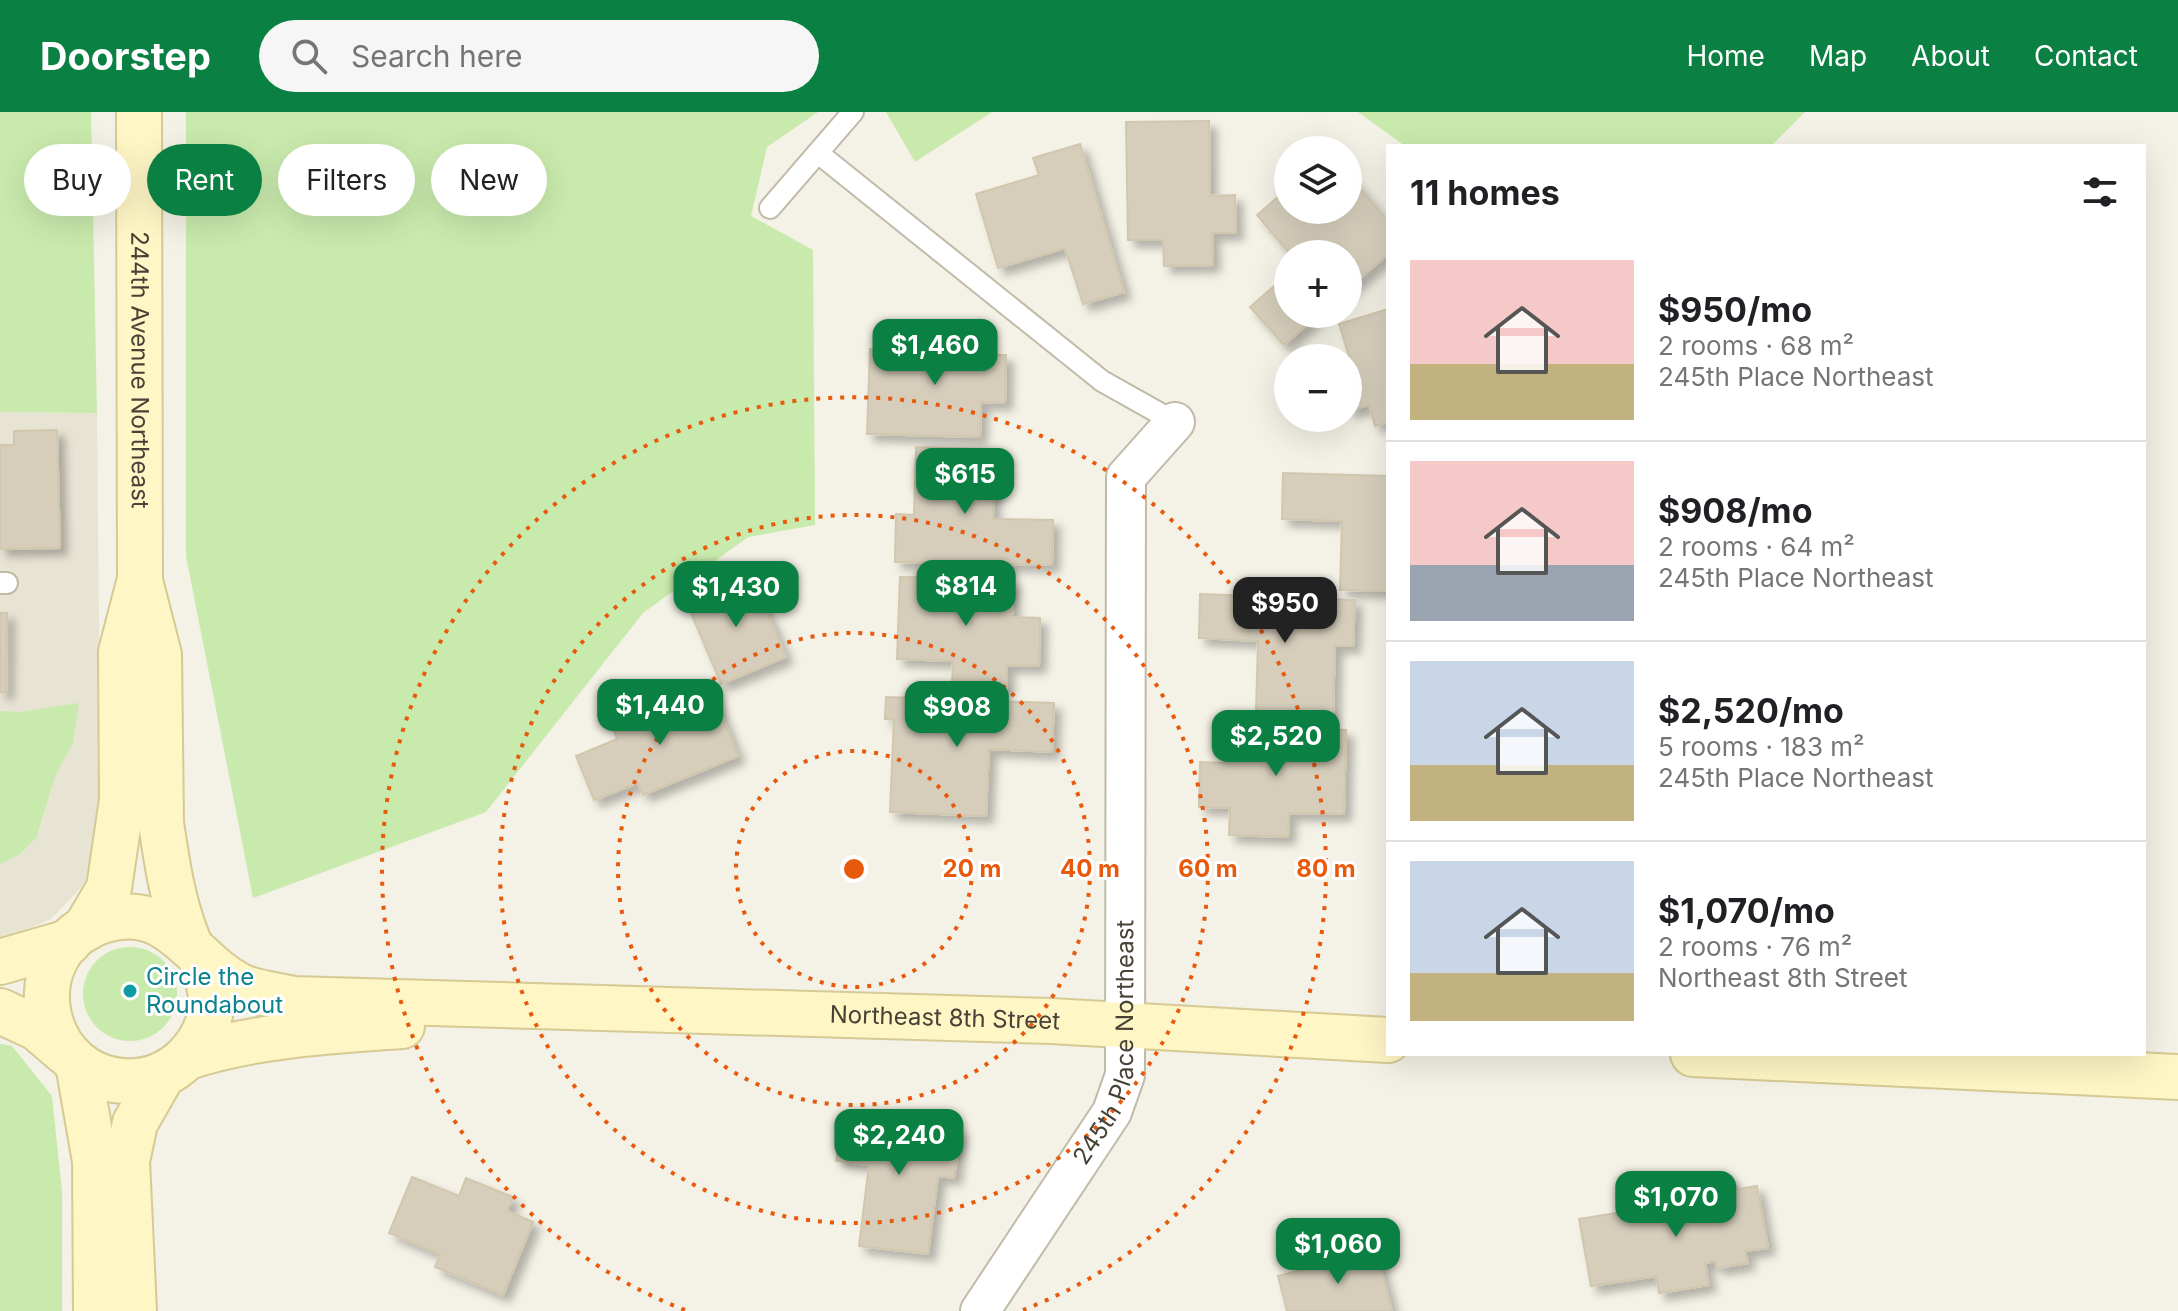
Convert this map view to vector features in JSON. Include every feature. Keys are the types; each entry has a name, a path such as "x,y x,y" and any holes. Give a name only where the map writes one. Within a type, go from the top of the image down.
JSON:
{"street":[{"name":"244th Avenue Northeast","path":"139,112 140,581 159,655 161,823 165,855 174,900 194,950"},
{"name":"245th Place Northeast","path":"980,1311 1112,1112 1125,1075 1126,477 1175,422"},
{"name":"244th Avenue Northeast","path":"77,935 109,888 122,800 121,652 140,581"},
{"path":"0,962 77,935 106,920 128,917 151,920 171,928 194,950 210,982 211,1009 203,1035 175,1066 135,1123 127,1161 134,1311"},
{"path":"77,935 56,961 48,984 47,1008 52,1031 72,1058 95,1161 96,1311"},
{"name":"Northeast 8th Street","path":"194,950 242,987 293,999 1125,1025 1386,1040"},
{"name":"Northeast 8th Street","path":"175,1066 210,1050 289,1037 460,1021 506,1005"},
{"path":"0,1011 37,1028 72,1058 98,1075 119,1081 142,1081 175,1066"},
{"path":"1735,1056 2178,1077"}],"lane":[{"path":"770,208 853,112"},
{"path":"818,153 1102,381 1175,422"}],"shaded area":[{"path":"0,412 97,413 103,796 94,874 51,919 0,941"}],"green space":[{"path":"0,112 91,112 92,144 24,144 24,216 93,216 97,413 0,412"},
{"path":"186,112 818,112 767,147 751,216 813,250 815,525 748,537 643,613 486,812 253,898 186,556 186,216 262,216 262,144 186,144"},
{"path":"886,112 992,112 915,162"},
{"path":"1358,112 1805,112 1773,144 1402,144"},
{"path":"79,703 73,743 56,774 36,838 20,854 0,864 0,711 20,712"},
{"path":"130,947 148,951 163,961 173,976 177,994 173,1012 163,1027 148,1037 130,1041 112,1037 97,1027 87,1012 83,994 87,976 97,961 112,951"},
{"path":"0,1044 12,1046 52,1096 62,1192 62,1311 0,1311"}],"building":[{"path":"1209,121 1210,196 1235,195 1236,233 1212,233 1213,265 1164,266 1163,240 1128,240 1126,122"},
{"path":"1080,144 1124,292 1083,304 1065,248 998,268 976,194 1039,175 1033,158"},
{"path":"1362,191 1386,219 1386,256 1362,277 1362,240 1278,240 1257,215 1274,200 1274,224 1362,224"},
{"path":"1274,286 1274,328 1303,328 1283,344 1250,307"},
{"path":"1386,310 1386,423 1375,426 1369,405 1362,407 1362,344 1345,344 1340,328 1362,328 1362,317"},
{"path":"946,327 985,328 984,355 1006,355 1005,403 981,402 980,437 867,434 870,349 945,351"},
{"path":"57,430 60,548 0,549 0,445 14,445 14,431"},
{"path":"916,447 994,449 993,519 1053,520 1052,565 895,562 896,514 914,515"},
{"path":"1283,473 1386,476 1386,591 1340,590 1342,521 1282,519"},
{"path":"751,575 786,657 721,684 686,601"},
{"path":"900,577 1013,579 1012,617 1040,618 1039,666 1007,665 1007,689 952,687 953,661 897,659"},
{"path":"1200,594 1355,600 1353,646 1335,646 1333,714 1256,712 1258,641 1199,638"},
{"path":"0,613 7,613 6,692 0,692"},
{"path":"710,687 738,756 643,795 638,783 594,800 576,756 617,739 612,726"},
{"path":"886,697 1054,703 1052,752 989,749 986,816 890,812 894,719 885,719"},
{"path":"1230,727 1346,730 1344,814 1289,813 1288,837 1229,835 1230,808 1199,807 1200,762 1229,763"},
{"path":"843,1114 961,1128 954,1178 938,1176 928,1254 859,1246 869,1165 836,1161"},
{"path":"412,1177 459,1196 466,1178 513,1197 507,1211 533,1222 503,1295 435,1267 440,1254 389,1233"},
{"path":"1731,1178 1733,1190 1757,1186 1768,1248 1745,1251 1748,1263 1717,1268 1716,1261 1705,1263 1709,1285 1659,1293 1656,1276 1591,1286 1579,1219 1707,1198 1705,1182"},
{"path":"1376,1250 1392,1311 1287,1311 1278,1276"}],"place":[{"name":"Circle the Roundabout","path":"130,991"}]}
